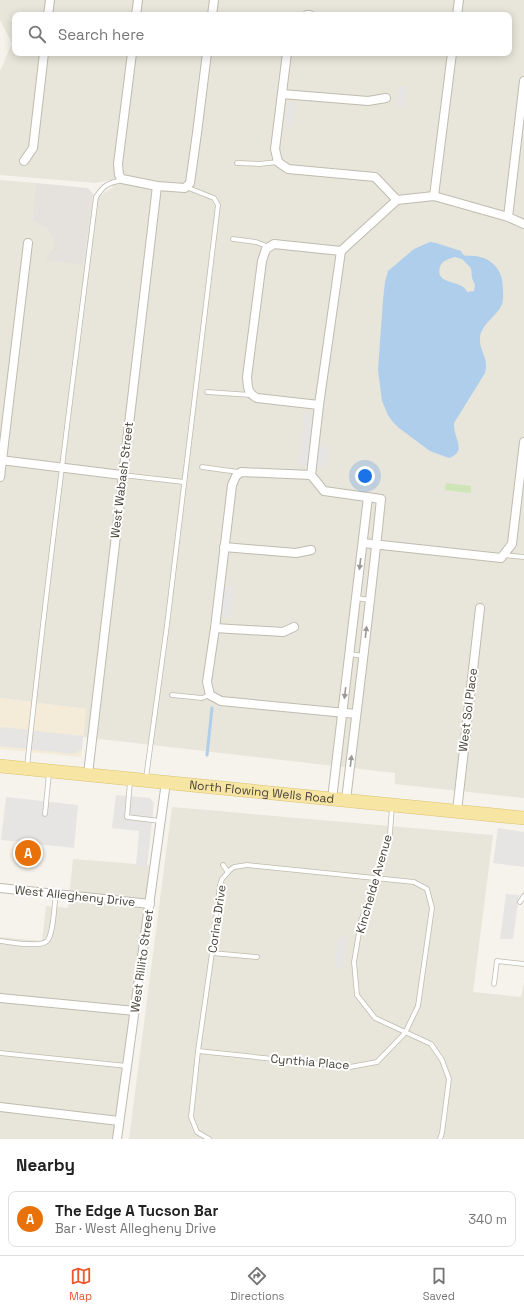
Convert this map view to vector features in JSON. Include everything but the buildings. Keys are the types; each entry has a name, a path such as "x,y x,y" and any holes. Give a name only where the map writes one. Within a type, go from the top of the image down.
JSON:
{"main road":[{"name":"North Flowing Wells Road","path":"0,766 524,818"}],"street":[{"path":"48,12 50,0"},
{"path":"136,12 138,0"},
{"path":"212,12 214,0"},
{"path":"457,12 458,0"},
{"path":"24,161 33,148 44,56"},
{"path":"132,56 118,164 119,175 122,179 156,186 186,187 190,183 207,56"},
{"path":"287,56 275,149 278,162 288,169 375,177 397,200"},
{"path":"434,196 452,56"},
{"path":"508,216 524,81"},
{"path":"282,94 368,102 386,98"},
{"name":"West Wabash Street","path":"88,774 156,186"},
{"path":"311,476 319,405 341,251 397,200 434,196 508,216 524,224"},
{"path":"0,477 28,243"},
{"path":"319,405 257,398 251,395 249,390 247,377 262,261 266,249 274,244 341,251"},
{"path":"362,542 501,558 512,544 524,442"},
{"path":"1,460 122,475"},
{"path":"346,800 370,600 380,499 324,491 311,476 241,472 236,476 232,485 207,682 210,695 221,701 356,714"},
{"path":"332,799 368,497"},
{"path":"224,547 296,553 311,550"},
{"name":"West Sol Place","path":"457,811 480,608"},
{"path":"215,628 283,632 294,627"},
{"name":"West Rillito Street","path":"117,1139 166,782"},
{"name":"West Allegheny Drive","path":"0,888 150,904"},
{"path":"0,998 135,1011"},
{"path":"0,1107 120,1121"}],"lane":[{"path":"237,163 259,164 278,162"},
{"path":"27,768 34,697 96,197 103,186 122,179"},
{"path":"146,780 168,618 218,206 214,198 186,187"},
{"path":"233,239 256,242 269,247"},
{"path":"207,392 251,395"},
{"path":"202,467 230,472 241,472"},
{"path":"122,475 184,482"},
{"path":"504,555 524,556"},
{"path":"356,598 370,600"},
{"path":"350,654 363,656"},
{"path":"172,695 202,698 210,695"},
{"path":"45,814 49,770"},
{"path":"130,778 127,817 161,821"},
{"name":"Kinchelde Avenue","path":"392,805 390,834 377,879 361,921 354,962 357,995 375,1018 405,1033"},
{"path":"223,865 228,872"},
{"name":"Corina Drive","path":"209,1139 196,1132 191,1116 220,885 222,879 228,872 234,867 247,865 414,882 428,889"},
{"name":"Cynthia Place","path":"198,1051 350,1067 377,1062 405,1033 418,1006 432,908 428,889"},
{"path":"0,941 28,944 47,941 51,934 56,894"},
{"path":"520,902 524,896"},
{"path":"212,953 257,957"},
{"path":"494,984 497,961 524,964"},
{"path":"405,1033 431,1044 442,1060 446,1072 448,1079 440,1139"},
{"path":"0,1053 128,1066"}],"shaded area":[{"path":"0,0 524,0 524,798 395,784 395,773 83,737 86,709 0,698 0,180 36,183 32,221 46,228 52,237 54,247 50,254 84,265 93,194 101,195 113,187 109,180 96,183 0,175 0,71 12,43 0,20"},
{"path":"398,86 407,87 404,108 396,107"},
{"path":"288,102 295,103 293,127 285,126"},
{"path":"36,183 88,188 93,194 84,265 45,260 54,247 52,237 46,228 32,221"},
{"path":"305,411 316,413 312,446 329,448 327,468 298,465"},
{"path":"222,585 235,586 231,618 219,616"},
{"path":"0,698 86,709 81,757 0,749"},
{"path":"0,727 83,736 82,749 74,754 0,746"},
{"path":"116,795 150,798 154,803 147,867 136,866 139,831 112,828"},
{"path":"6,797 78,805 74,848 1,840"},
{"path":"172,807 493,835 473,992 521,997 524,982 524,1139 129,1139"},
{"path":"498,828 524,832 524,867 493,863"},
{"path":"73,859 149,865 144,921 113,1139 0,1139 0,937 42,941 46,906 68,908"},
{"path":"506,894 519,895 513,939 500,939"},
{"path":"339,936 347,938 343,969 334,968"}],"green space":[{"path":"446,483 471,486 471,493 445,490"}],"water":[{"path":"430,242 461,251 465,255 477,256 491,262 497,268 502,280 503,295 500,309 485,325 480,335 480,344 486,363 485,373 454,423 459,448 455,455 449,458 430,451 399,428 388,415 382,401 378,370 385,282 388,271 414,249","holes":["455,257 462,259 471,268 472,278 475,285 474,291 467,292 464,287 447,281 440,276 440,267 444,261"]}],"waterway":[{"path":"207,755 212,708"}],"place":[{"name":"The Edge A Tucson Bar","path":"28,853"}]}
